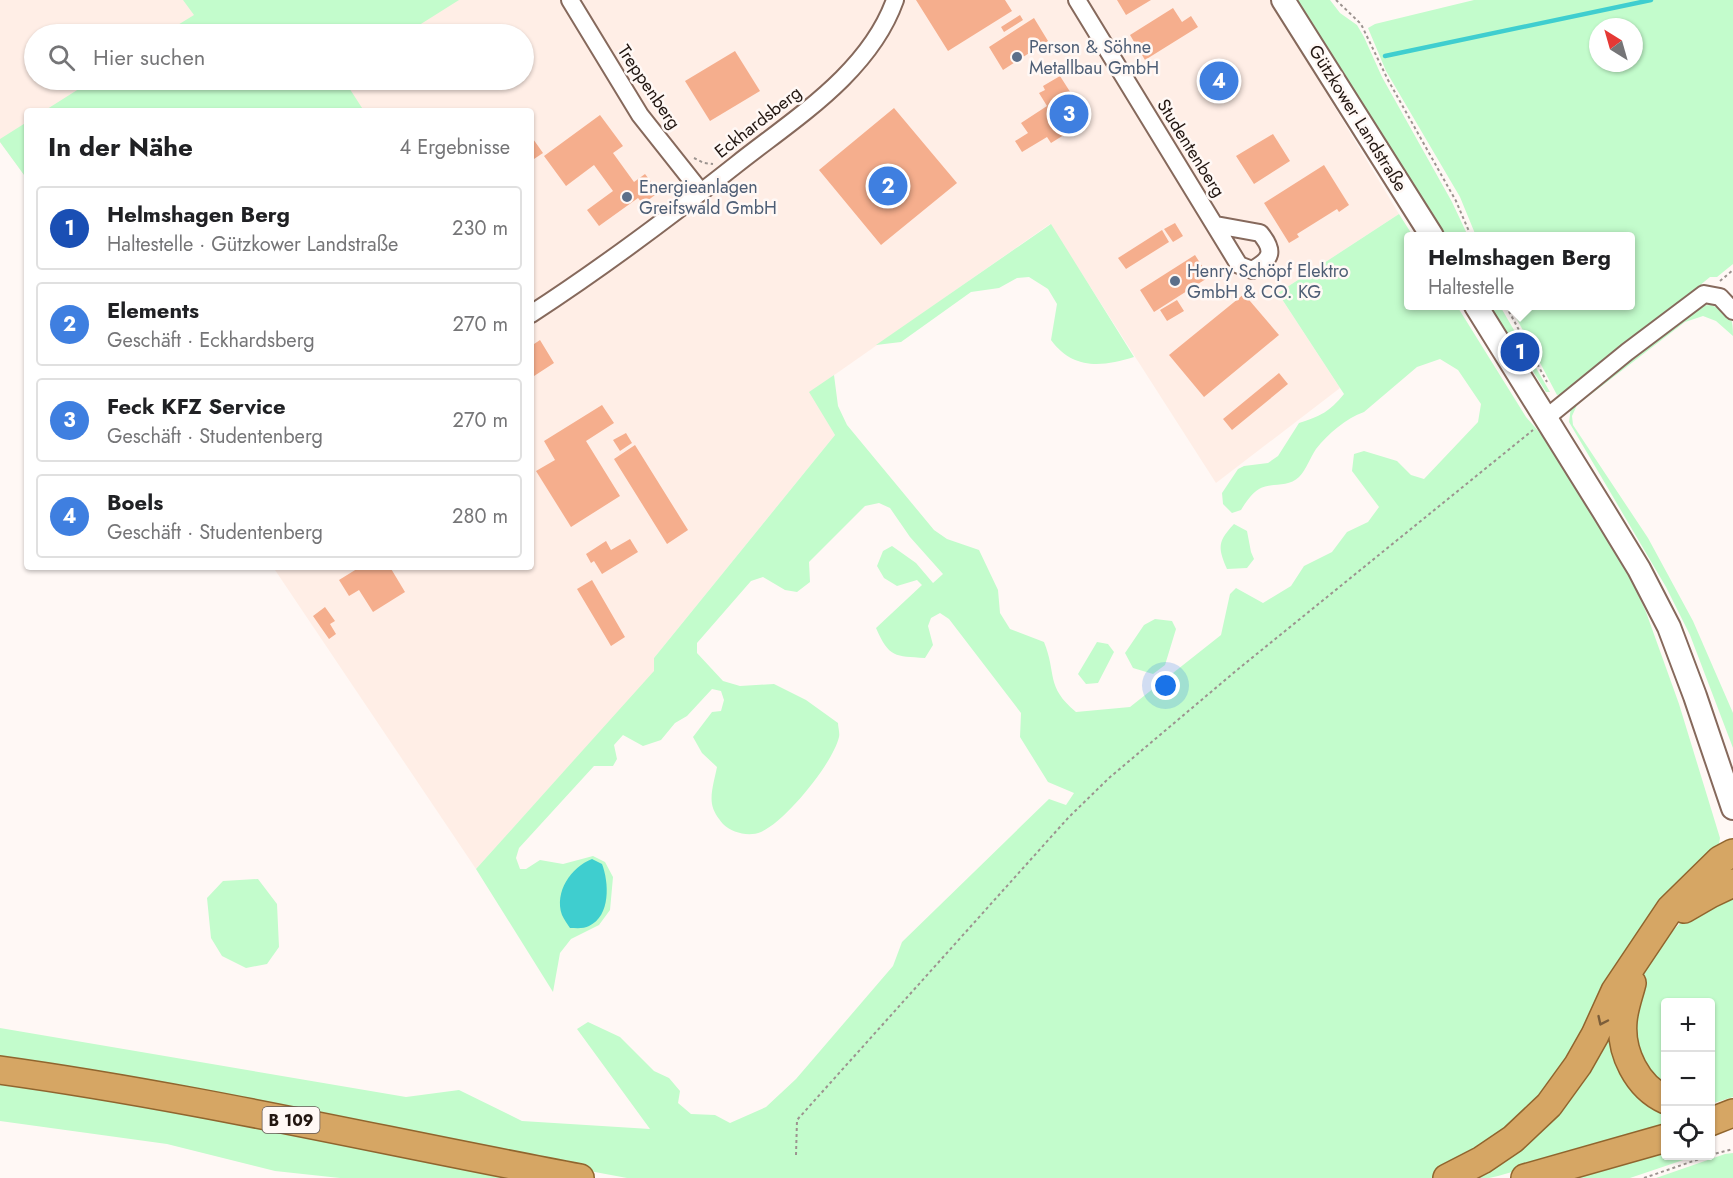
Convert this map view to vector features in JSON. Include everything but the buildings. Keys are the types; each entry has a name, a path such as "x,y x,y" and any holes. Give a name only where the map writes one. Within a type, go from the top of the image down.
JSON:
{"highway":[{"path":"1447,1178 1482,1160 1513,1139 1549,1106 1578,1065 1615,991 1670,909 1720,860 1733,852"},
{"path":"1661,1098 1642,1083 1626,1051 1623,1021 1647,944 1676,915 1733,883"},
{"name":"B 109","path":"0,1071 122,1089 256,1113 434,1151 580,1178"},
{"path":"1715,1107 1733,1104"},
{"path":"1715,1120 1733,1113"},
{"path":"1524,1178 1661,1139"}],"main road":[{"name":"Gützkower Landstraße","path":"1283,0 1429,232"},
{"path":"1478,310 1638,569 1669,627 1733,808"}],"street":[{"name":"Treppenberg","path":"570,0 640,115 697,187"},
{"name":"Eckhardsberg","path":"534,312 621,253 697,187 827,93 848,73 879,33 895,0"},
{"name":"Studentenberg","path":"1077,0 1216,225"},
{"path":"1546,418 1627,352 1704,294 1720,297 1733,310"}],"path":[{"path":"1336,0 1361,24 1388,80 1456,201 1469,232"},
{"path":"692,157 704,163 714,164"},
{"path":"697,187 720,159"},
{"path":"796,1155 797,1120 1068,818 1109,778 1237,670 1546,418"},
{"path":"1715,1154 1733,1149"},
{"path":"1644,1178 1695,1160"}],"shaded area":[{"path":"0,0 1270,0 1399,214 1278,293 1340,388 1216,483 1050,224 810,392 835,435 654,658 655,671 476,869 275,570 534,570 534,108 24,108 24,175 0,142"}],"green space":[{"path":"183,0 459,0 421,24 179,24 194,15"},
{"path":"1295,0 1330,0 1340,13 1357,25 1382,77 1452,202 1466,232 1442,232"},
{"path":"1474,0 1733,0 1733,264 1717,277 1710,277 1595,371 1563,394 1557,395 1512,310 1635,310 1635,232 1474,232 1460,197 1386,71 1368,28 1375,24"},
{"path":"77,90 350,90 362,108 49,108"},
{"path":"24,124 24,175 0,142 0,139"},
{"path":"1399,214 1410,232 1404,232 1404,310 1459,310 1526,417 1547,441 1599,525 1631,579 1646,612 1679,704 1720,838 1718,850 1548,1098 1436,1178 627,1178 0,1061 0,1028 406,1097 459,1090 522,1121 650,1129 577,1029 588,1022 620,1037 654,1071 669,1078 680,1091 678,1103 691,1114 715,1115 730,1123 766,1107 796,1079 893,966 902,942 1049,799 1066,805 1074,793 1048,782 1020,737 1021,713 949,619 940,613 931,618 928,626 933,645 925,658 900,656 894,654 885,645 876,628 922,585 917,580 897,586 884,578 877,566 883,551 892,546 916,563 933,583 943,574 910,537 890,508 879,503 865,506 809,562 810,582 797,592 785,590 763,577 751,581 697,643 697,653 723,681 740,686 774,684 806,700 838,723 839,737 828,761 807,790 783,816 761,832 746,834 727,827 716,814 713,807 712,790 717,767 702,753 693,737 712,712 721,711 724,700 721,691 712,689 687,716 675,723 661,740 643,746 623,735 614,745 617,759 613,766 594,766 519,848 516,858 520,869 526,869 540,860 563,864 593,856 605,862 613,877 610,910 599,925 571,939 560,953 553,992 476,869 654,671 654,658 835,435 809,392 834,375 838,406 847,425 934,530 947,539 979,550 998,590 1000,613 1010,629 1044,642 1053,679 1066,703 1076,712 1130,707 1221,635 1230,594 1236,588 1263,603 1291,586 1304,566 1332,552 1347,532 1368,522 1379,507 1352,471 1354,454 1364,451 1397,461 1411,475 1424,479 1478,422 1481,404 1458,370 1440,359 1417,367 1364,412 1351,418 1326,438 1316,449 1299,477 1290,483 1259,489 1241,510 1232,513 1223,504 1222,493 1238,469 1268,463 1278,456 1299,423 1324,413 1344,394 1278,293"},
{"path":"1051,224 1134,357 1111,363 1089,364 1069,357 1051,340 1057,304 1048,289 1029,277 1017,278 999,288 971,292 901,342 876,345"},
{"path":"1711,305 1729,316 1733,336 1716,321 1703,316 1685,322 1577,405 1572,416 1573,425 1648,538 1693,621 1733,713 1733,748 1690,635 1666,587 1569,422 1571,407 1696,306"},
{"path":"1491,310 1502,310 1550,392 1546,392 1519,349 1516,350"},
{"path":"1234,524 1247,531 1254,559 1247,568 1227,569 1222,556 1222,541"},
{"path":"1155,619 1172,621 1176,629 1165,665 1153,674 1133,668 1125,653 1144,625"},
{"path":"1097,642 1108,644 1114,652 1098,683 1086,684 1078,674"},
{"path":"258,879 277,904 279,947 267,964 246,968 222,956 211,938 207,898 223,881"},
{"path":"1733,895 1733,1097 1715,1103 1715,998 1661,998 1661,1086 1631,1046 1641,976 1664,940 1687,916"},
{"path":"1619,1012 1661,1097 1661,1130 1498,1176 1465,1178"},
{"path":"0,1078 543,1178 340,1178 275,1171 167,1144 0,1121"},
{"path":"1661,1147 1661,1160 1683,1160 1630,1178 1558,1178"},
{"path":"1733,1153 1733,1178 1656,1178 1708,1160 1715,1160 1715,1157"}],"water":[{"path":"592,859 602,864 604,871 607,889 605,907 596,921 589,926 570,928 562,915 560,906 562,889 577,868"}],"waterway":[{"path":"1385,56 1651,0"}],"place":[{"name":"Person & Söhne Metallbau GmbH","path":"1017,57"},
{"name":"Boels","path":"1219,81"},
{"name":"Feck KFZ Service","path":"1069,114"},
{"name":"Elements","path":"888,186"},
{"name":"Energieanlagen Greifswald GmbH","path":"627,197"},
{"name":"Henry Schöpf Elektro GmbH & CO. KG","path":"1175,281"},
{"name":"Helmshagen Berg","path":"1520,352"}]}
